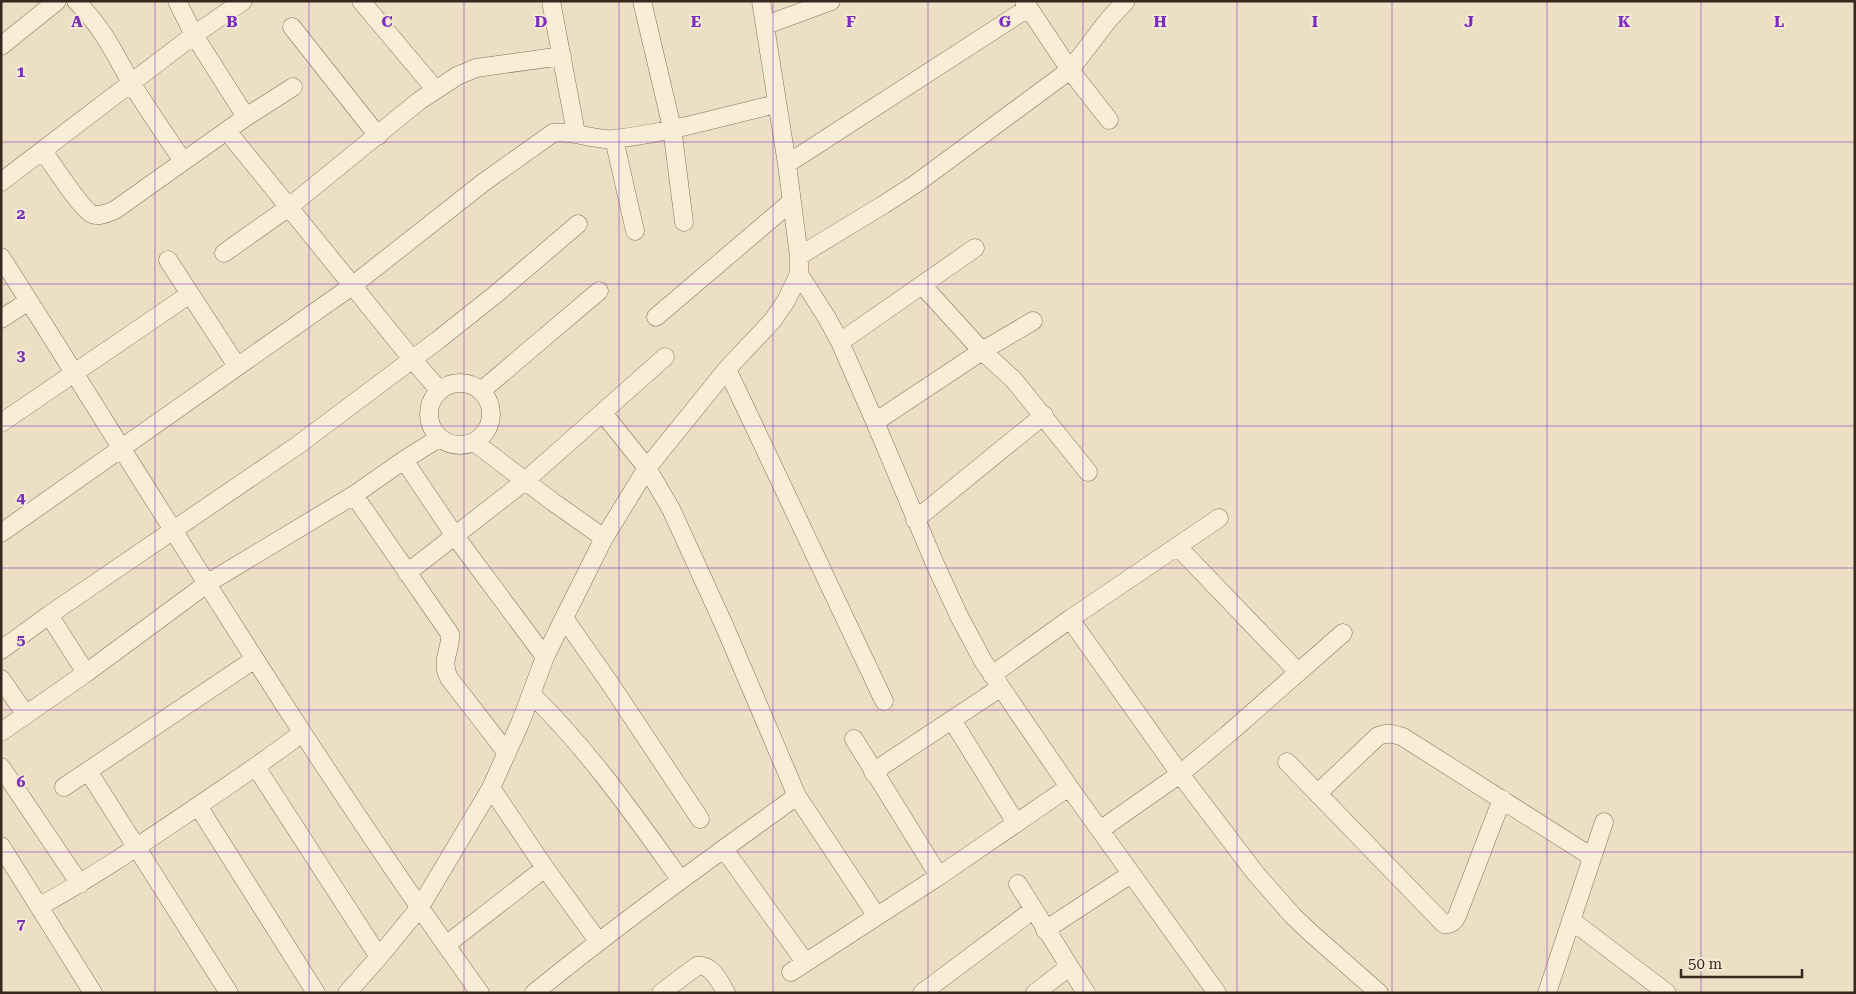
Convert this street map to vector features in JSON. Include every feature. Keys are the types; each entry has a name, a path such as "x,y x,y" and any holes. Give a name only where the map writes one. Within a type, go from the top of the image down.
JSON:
{"street":[{"path":"1,46 57,1"},
{"path":"76,1 93,19 106,37 132,83 183,161"},
{"path":"177,1 194,35 246,117"},
{"path":"1,182 194,35 243,1"},
{"path":"361,1 435,89"},
{"path":"551,1 576,133"},
{"path":"642,1 672,128 684,222"},
{"path":"347,993 420,907 491,788 545,657 604,538 646,468 727,369 773,320 786,301 799,274 799,256 787,164 761,1"},
{"path":"766,26 831,1"},
{"path":"799,256 917,183 1070,70 1109,19 1126,1"},
{"path":"787,164 1026,5 1070,70 1109,120"},
{"path":"292,28 378,136"},
{"path":"224,253 289,207 435,89 457,76 476,68 562,56"},
{"path":"43,151 83,206 91,214 103,215 115,210 246,117 293,87"},
{"path":"1,533 352,286 484,182 542,140 553,134 564,132 600,139 614,139 777,104"},
{"path":"227,131 352,286 440,391"},
{"path":"614,139 635,231"},
{"path":"656,317 791,202"},
{"path":"1,650 49,615 298,445 496,294 578,224"},
{"path":"840,342 975,248"},
{"path":"1,257 302,733 446,945 473,991"},
{"path":"168,260 237,366"},
{"path":"799,274 840,342 915,520 959,616 996,681 1069,787 1217,993"},
{"path":"923,286 982,351 1013,380 1088,472"},
{"path":"481,391 599,291"},
{"path":"1,423 190,294"},
{"path":"1,318 29,300"},
{"path":"875,422 982,351 1032,321"},
{"path":"407,573 525,482 665,357"},
{"path":"727,369 884,701"},
{"path":"458,383 470,385 481,391 488,400 491,412 490,424 483,435 474,442 462,445 450,444 439,438 432,428 429,416 431,404 440,391 446,386 458,383"},
{"path":"603,413 646,468 671,509 690,548 797,796 876,915"},
{"path":"915,520 1044,416"},
{"path":"1,732 86,673 208,583 354,495 439,438"},
{"path":"474,442 525,482 604,538"},
{"path":"404,460 455,536 545,657"},
{"path":"354,495 445,625 450,634 451,643 444,666 449,678 507,753"},
{"path":"873,772 952,720 1070,619 1219,518"},
{"path":"1178,547 1298,672"},
{"path":"49,615 86,673"},
{"path":"564,618 616,692 700,819"},
{"path":"1070,619 1180,774 1256,874 1293,916 1379,993"},
{"path":"1100,830 1180,774 1343,633"},
{"path":"64,787 255,659"},
{"path":"1,679 26,715"},
{"path":"530,694 556,718 619,794 680,879"},
{"path":"952,720 1016,823"},
{"path":"1318,793 1371,741 1387,732 1403,737 1592,857"},
{"path":"40,906 138,848 256,768 302,733"},
{"path":"854,739 939,876"},
{"path":"1287,762 1439,920 1449,924 1454,922 1457,916 1502,799"},
{"path":"1,767 80,884"},
{"path":"256,768 379,957"},
{"path":"88,771 229,993"},
{"path":"724,849 798,967 939,876 1069,787"},
{"path":"491,788 545,868 598,941"},
{"path":"534,993 598,941 680,879 797,796"},
{"path":"198,806 316,993"},
{"path":"1547,993 1604,822"},
{"path":"1,846 93,993"},
{"path":"446,945 545,868"},
{"path":"1045,930 1131,874"},
{"path":"1018,884 1086,993"},
{"path":"922,993 1033,910"},
{"path":"1571,920 1667,993"},
{"path":"662,993 698,966 703,965 715,975 726,993"},
{"path":"1035,993 1069,967"}]}
